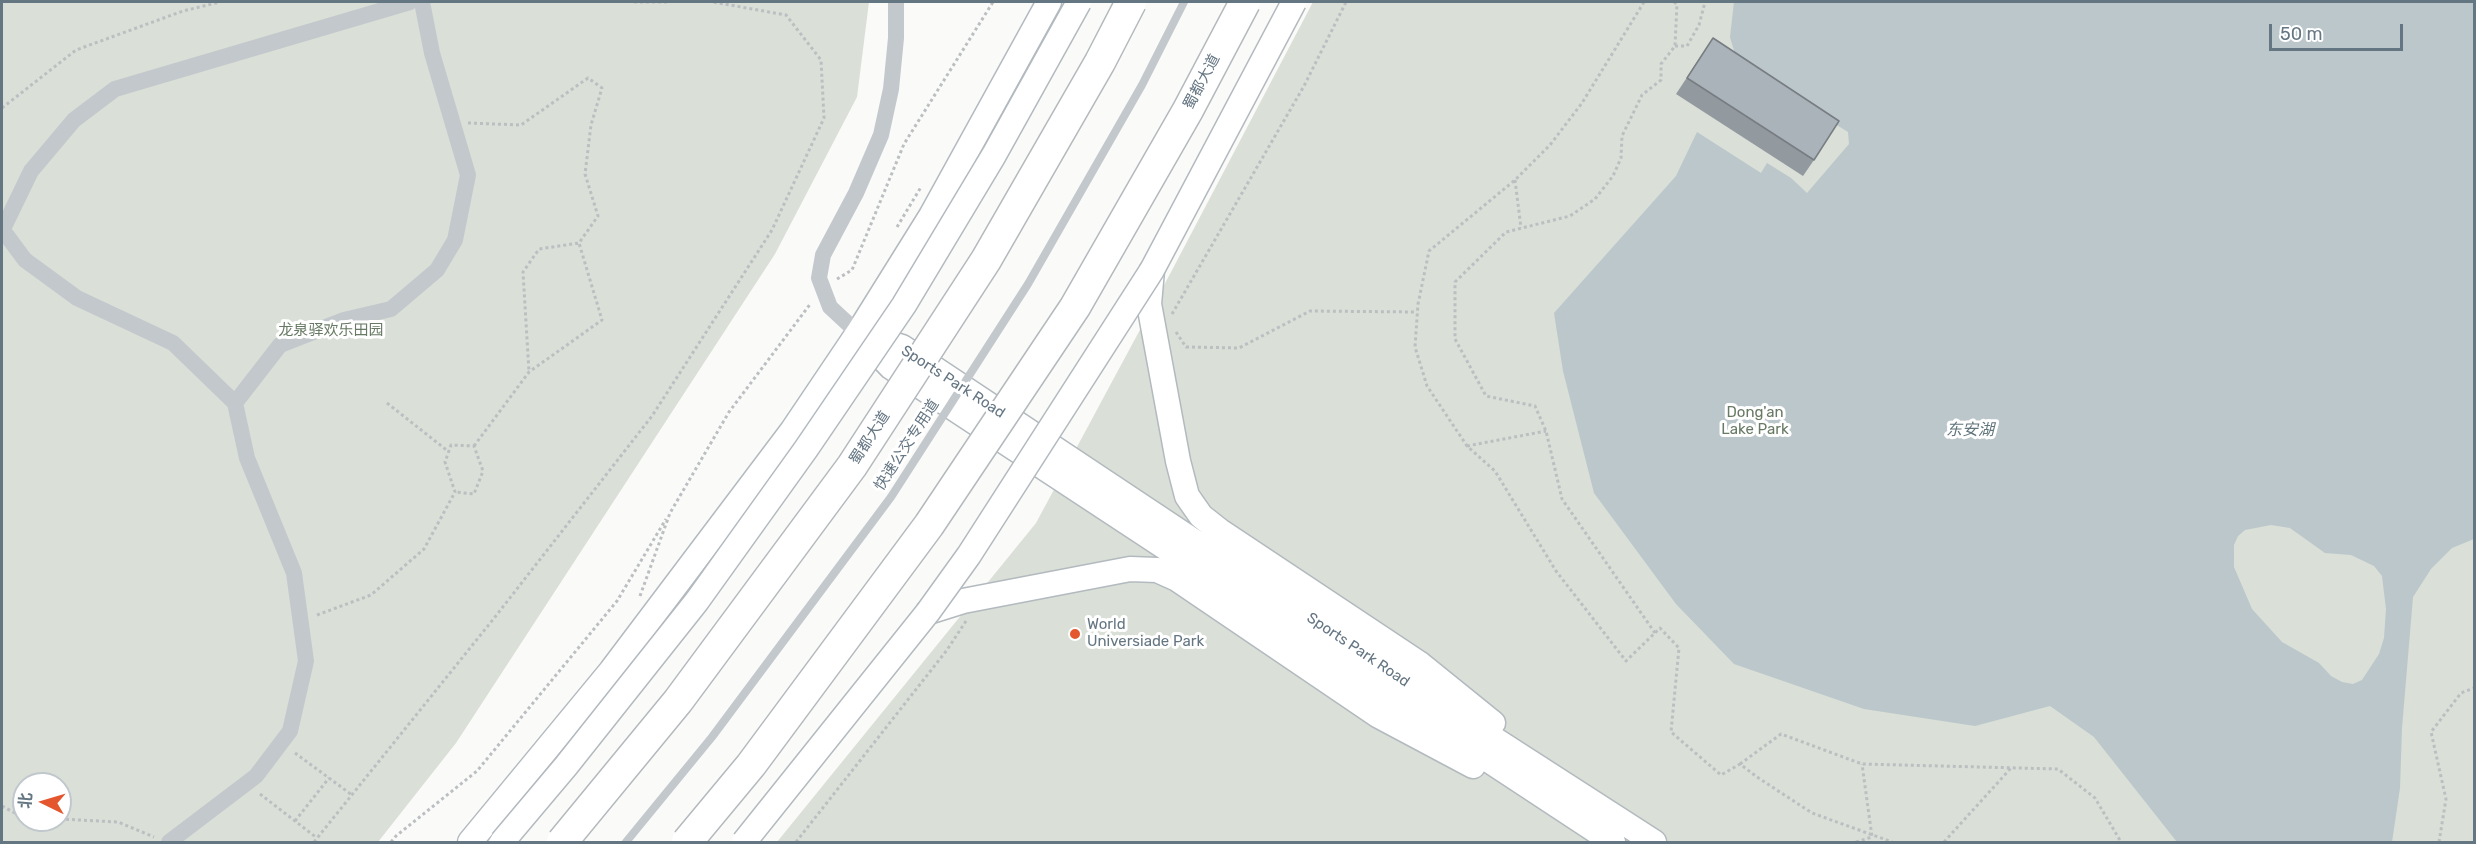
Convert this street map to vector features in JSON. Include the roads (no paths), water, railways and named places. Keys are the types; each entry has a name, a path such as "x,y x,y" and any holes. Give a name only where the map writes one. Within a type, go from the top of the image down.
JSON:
{"highway":[{"name":"蜀都大道","path":"562,843 678,702 852,466 986,260 1100,62 1131,2"},
{"name":"蜀都大道","path":"687,843 752,765 929,525 1068,317 1188,110 1245,2"}],"main road":[{"path":"470,843 611,671 792,431 858,333 931,216 1049,2"},
{"path":"502,843 697,601 813,439 904,305 994,155 1079,2"},
{"path":"744,843 928,612 969,555 1152,270 1294,2"},
{"path":"1152,270 1149,304 1161,325 1187,496 1201,516 1420,664 1595,818"},
{"name":"Sports Park Road","path":"858,333 902,347 1595,818 1654,843"},
{"path":"928,612 982,597 1130,569 1157,570 1177,579 1379,716 1595,818"},
{"name":"Sports Park Road","path":"1595,818 1613,843"}],"street":[{"path":"163,841 256,776 290,731 306,661 294,573 247,458 235,403 173,343 77,298 25,260 2,230 31,171 74,120 115,89 410,2"},
{"path":"235,403 280,345 344,320 391,309 437,270 456,240 468,175 432,53 422,2"},
{"path":"858,333 830,307 819,278 822,255 856,193 881,135 891,88 896,38 896,2"}],"lane":[{"name":"快速公交专用道","path":"626,843 712,737 891,496 1028,284 1142,85 1184,2"}],"water":[{"name":"东安湖","path":"1734,2 2474,2 2474,539 2452,548 2431,569 2413,597 2402,728 2400,788 2392,842 2177,842 2094,737 2050,706 1975,726 1864,709 1734,664 1676,604 1594,493 1563,371 1554,313 1676,176 1697,132 1761,173 1767,163 1791,178 1807,193 1849,144 1848,132 1737,61 1730,37","holes":["2271,525 2290,528 2325,553 2351,555 2374,566 2382,576 2386,609 2384,638 2379,654 2362,680 2353,684 2342,682 2331,676 2319,663 2282,642 2252,609 2234,567 2234,545 2238,536 2245,530"]}],"place":[{"name":"World Universiade Park","path":"1075,634"}],"park label":[{"name":"龙泉驿欢乐田园","path":"331,331"},
{"name":"Dong'an Lake Park","path":"1755,422"}]}
